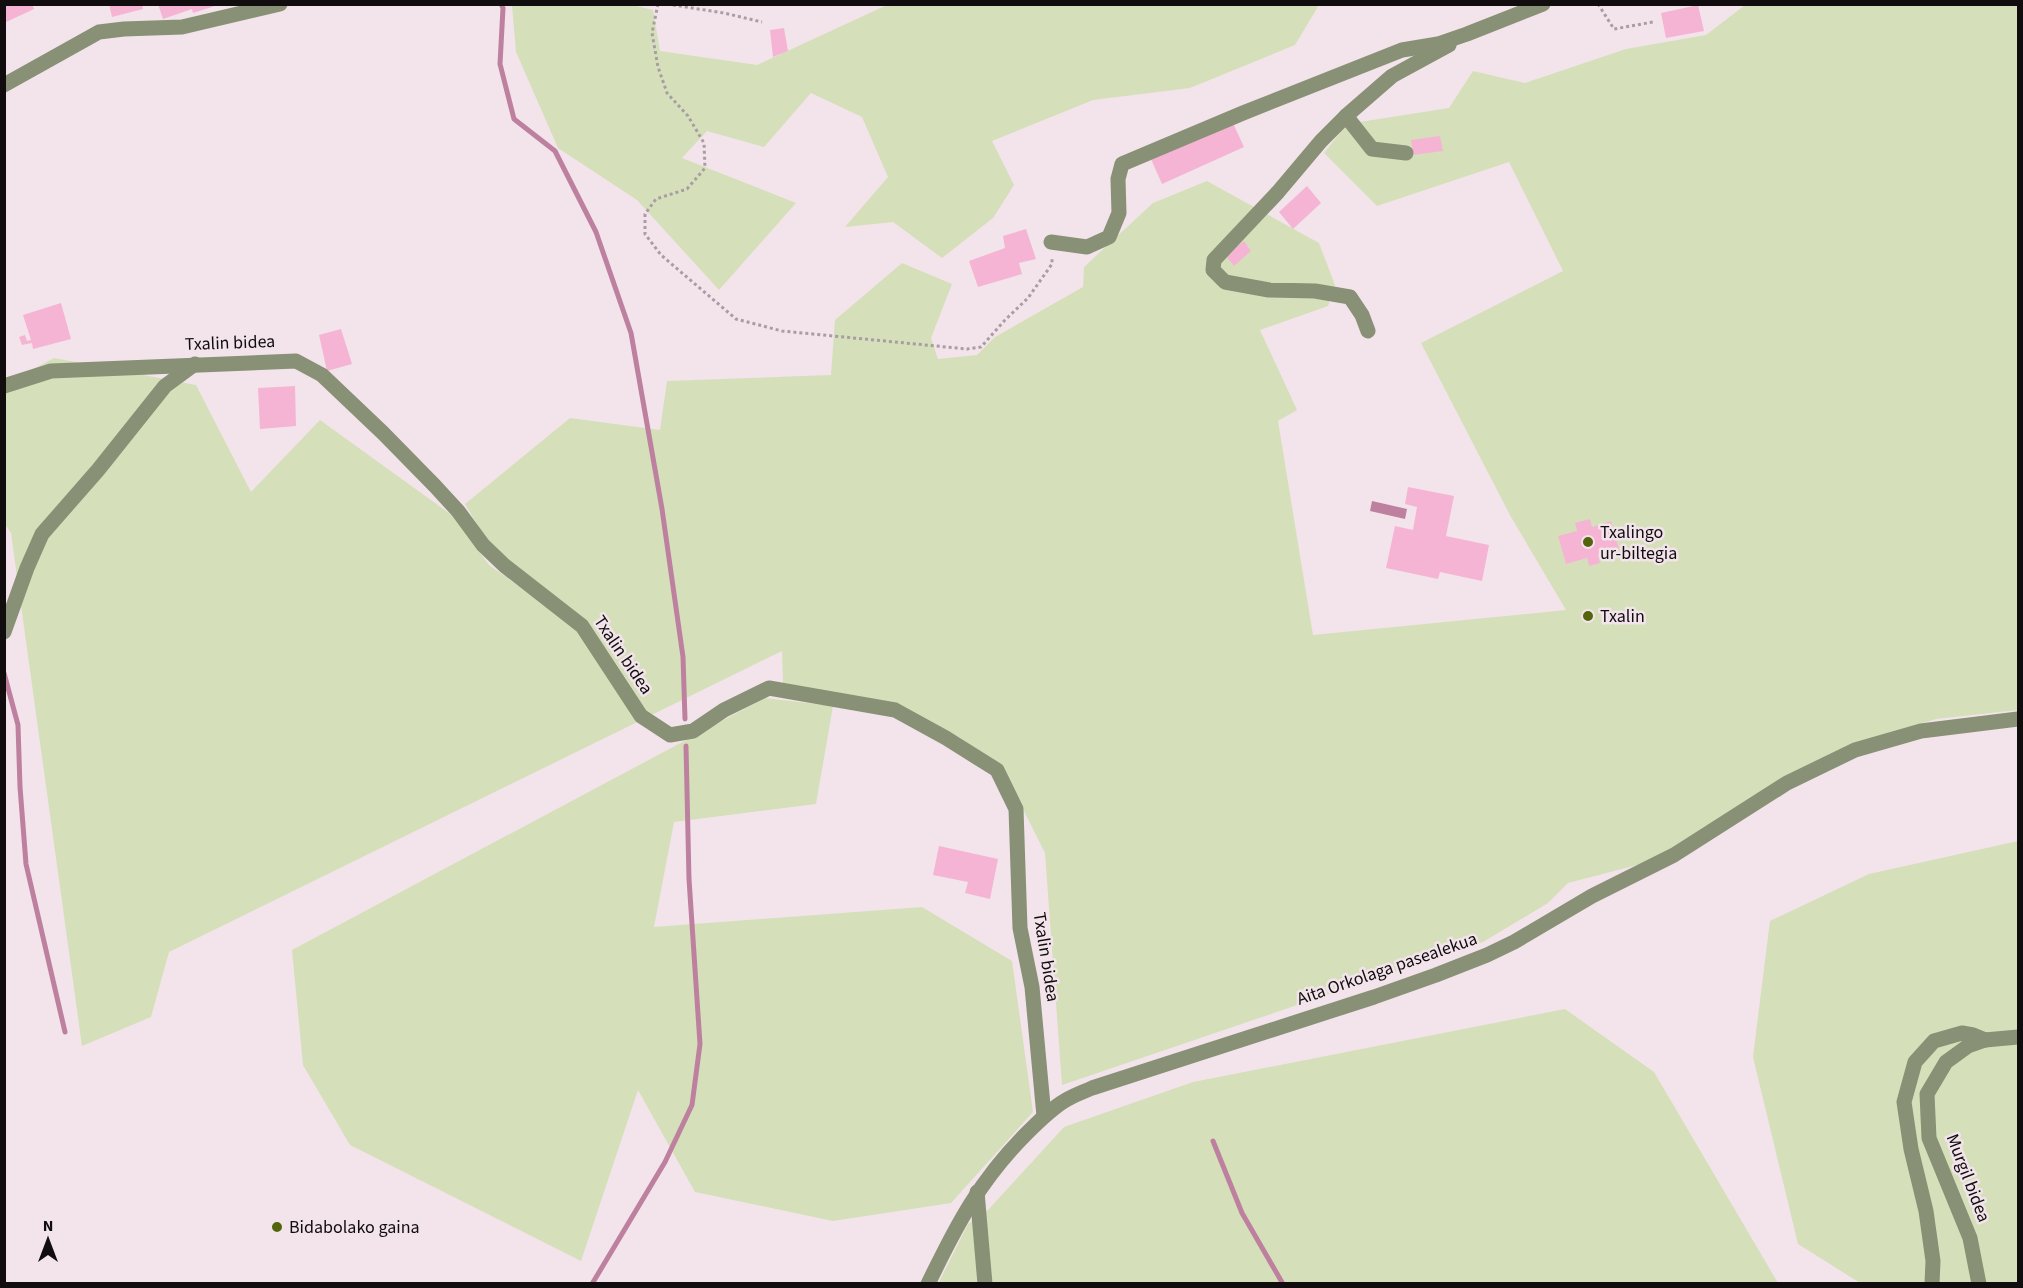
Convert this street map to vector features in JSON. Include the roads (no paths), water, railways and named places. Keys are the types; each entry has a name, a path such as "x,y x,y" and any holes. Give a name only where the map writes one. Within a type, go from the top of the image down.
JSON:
{"street":[{"path":"4,85 99,32 182,27 280,4"},
{"path":"1051,242 1087,247 1109,237 1119,213 1118,179 1122,164 1401,50 1438,44 1543,4"},
{"path":"1368,331 1362,315 1350,297 1315,291 1269,290 1226,282 1213,270 1214,260 1346,116 1392,76 1430,57 1467,34"},
{"path":"1346,116 1372,149 1406,153"},
{"name":"Txalin bidea","path":"4,386 51,370 296,361 322,375 435,486 483,544 505,566 582,626 641,716 670,735 693,731 724,710 769,688 895,710 997,770 1016,809 1020,928 1032,987 1044,1116"},
{"path":"4,632 42,534 98,470 165,386 195,364"},
{"name":"Aita Orkolaga pasealekua","path":"928,1284 954,1230 977,1192 1004,1156 1044,1116 1066,1100 1092,1088 1374,997 1487,955 1514,942 1592,896 1674,855 1786,783 1854,750 1921,731 2019,719"},
{"path":"1932,1284 1933,1261 1926,1211 1911,1149 1904,1102 1915,1062 1934,1041 1962,1034 1973,1035 1985,1040"},
{"name":"Murgil bidea","path":"1979,1284 1970,1238 1929,1138 1928,1094 1946,1062 1968,1046 1985,1040 2019,1037"},
{"path":"977,1192 985,1284"}],"waterway":[{"path":"501,4 503,8 500,64 514,119 555,151 596,232 631,333 662,509 683,657 685,719"},
{"path":"4,673 18,725 26,864 65,1032"},
{"path":"592,1284 665,1162 692,1105 700,1044 689,879 686,746"},
{"path":"1213,1141 1242,1213 1283,1284"}],"place":[{"name":"Txalingo ur-biltegia","path":"1588,542"},
{"name":"Txalin","path":"1588,616"},
{"name":"Bidabolako gaina","path":"277,1227"}]}
